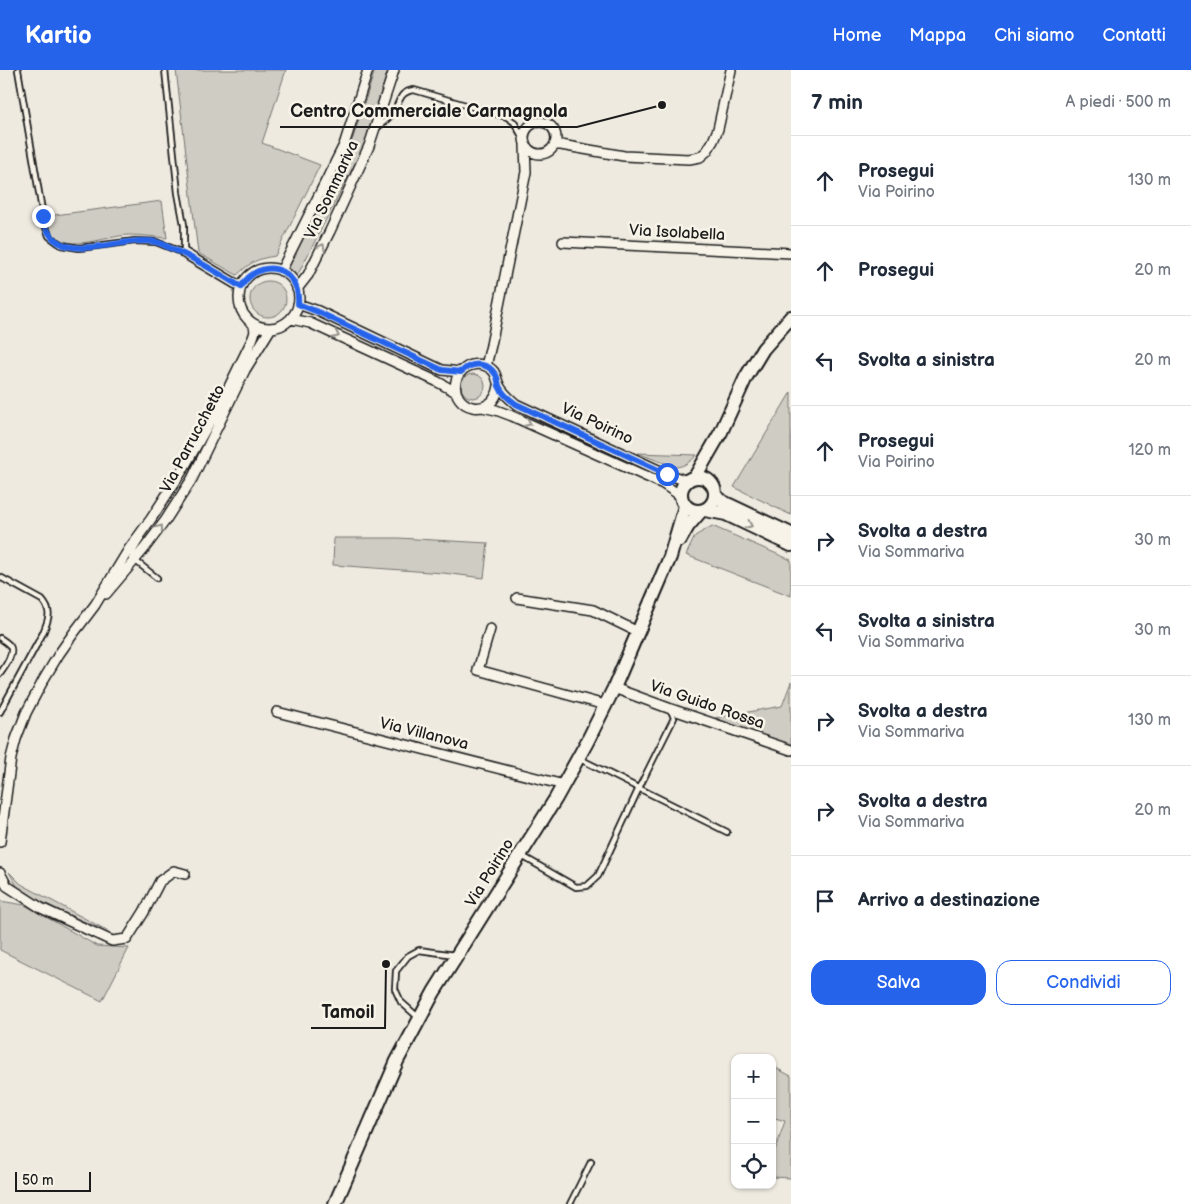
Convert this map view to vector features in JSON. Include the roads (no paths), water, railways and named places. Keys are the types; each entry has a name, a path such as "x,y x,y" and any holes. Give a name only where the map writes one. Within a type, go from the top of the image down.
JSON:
{"main road":[{"path":"791,317 763,349 754,363 721,432 691,479 683,485 681,491 683,501 694,512 726,514 791,545"},
{"path":"710,482 712,464 721,432"},
{"path":"691,479 706,479 715,490 712,504 702,511"},
{"path":"715,495 723,502 791,534"},
{"name":"Via Poirino","path":"670,557 683,501"},
{"name":"Via Poirino","path":"335,1204 397,1061 434,992 564,784 614,688 670,557 688,526 702,511"}],"street":[{"name":"Via Sommariva","path":"281,271 344,145 368,70"},
{"name":"Via Sommariva","path":"297,289 308,275 369,146 394,70"},
{"path":"555,144 624,156 689,159 700,157 707,151 718,129 731,70"},
{"path":"486,366 526,172 524,143 526,130 529,126 539,122 549,125 555,134 555,144 552,149 542,154 532,153 524,143"},
{"path":"526,172 542,154"},
{"name":"Via Isolabella","path":"562,242 791,253"},
{"path":"184,253 241,287"},
{"path":"268,268 281,271 294,281 297,289 299,296 296,312 284,324 277,327 260,327 253,324 246,318 239,303 241,287 252,273 268,268"},
{"path":"298,304 442,370 461,372"},
{"path":"291,318 310,323 447,386 456,392"},
{"name":"Via Parrucchetto","path":"95,605 129,549 182,471 227,391 255,333 253,324"},
{"name":"Via Parrucchetto","path":"0,842 11,758 26,713 44,679 72,634 95,605 113,587 165,521 192,479 245,370 271,328"},
{"path":"480,364 486,366 496,374 499,386 498,393 489,405 476,408 469,406 459,398 456,392 456,382 461,372 468,366 480,364"},
{"name":"Via Poirino","path":"499,386 509,399 516,404 667,474 691,479"},
{"name":"Via Poirino","path":"482,407 512,416 663,484 683,501"},
{"path":"516,598 593,610 638,632"},
{"path":"490,629 478,670 605,705"},
{"name":"Via Guido Rossa","path":"614,688 791,750"},
{"name":"Via Villanova","path":"278,712 564,784"},
{"path":"0,873 7,886 41,908 112,941 127,939 160,881 174,871 185,874"}],"lane":[{"path":"18,70 44,222 50,236 61,244 79,248 135,241 156,242 184,253 184,225 178,193 164,70"},
{"path":"374,131 393,112 401,96 407,91 414,90 507,117 514,122 524,143"},
{"path":"157,578 131,556 155,517 158,508"},
{"path":"0,577 42,600 49,612 43,633 0,712"},
{"path":"0,638 10,646 11,651 10,657 0,674"},
{"path":"520,855 576,887 588,886 598,876 674,718 670,709"},
{"path":"578,758 727,832"},
{"path":"420,1018 401,1002 395,989 396,971 408,956 419,950 457,956"},
{"path":"570,1204 592,1162"}],"place":[{"name":"Centro Commerciale Carmagnola","path":"662,105"},
{"name":"Tamoil","path":"386,964"}]}
